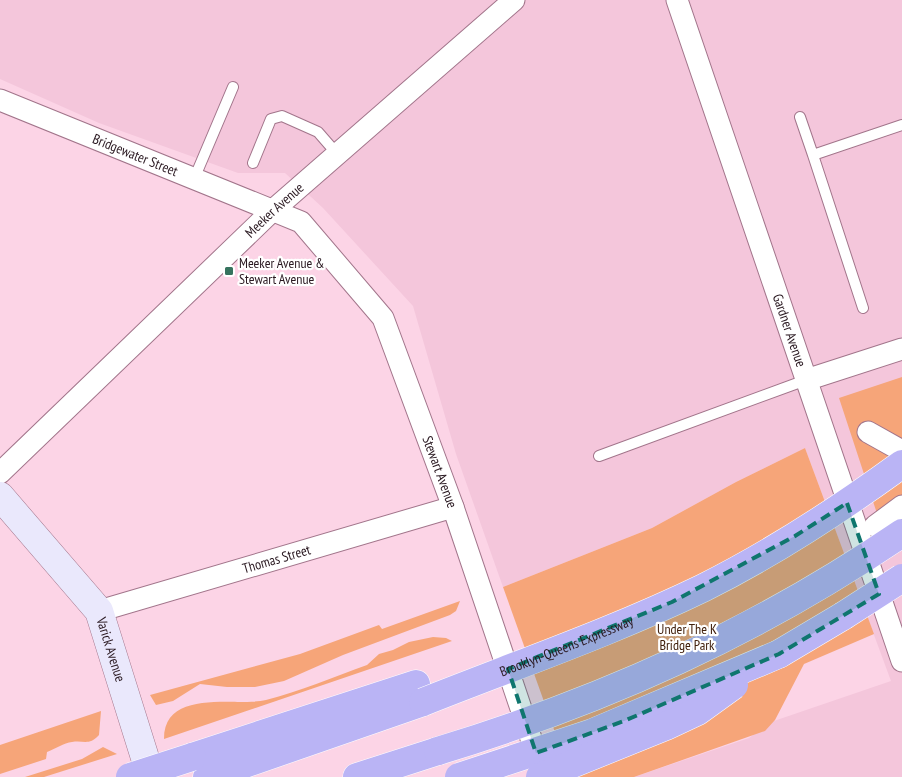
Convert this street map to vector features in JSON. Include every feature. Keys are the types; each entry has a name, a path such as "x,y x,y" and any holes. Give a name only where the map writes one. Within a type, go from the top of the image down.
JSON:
{"highway":[{"name":"Brooklyn-Queens Expressway","path":"130,777 199,767 586,638 672,602 736,570 823,519 902,464"},
{"path":"357,777 438,752 558,711 680,662 794,601 902,533"},
{"path":"540,777 634,740 698,711 779,654 902,578"},
{"path":"459,777 538,753 608,727 779,654"}],"main road":[{"name":"Varick Avenue","path":"0,496 99,611 151,777"}],"street":[{"name":"Meeker Avenue","path":"0,473 272,211 514,0"},
{"name":"Gardner Avenue","path":"676,0 902,661"},
{"name":"Bridgewater Street","path":"0,100 272,211"},
{"name":"Stewart Avenue","path":"272,211 301,222 383,318 453,507 544,777"},
{"path":"806,380 902,349"},
{"path":"868,432 902,451"},
{"path":"875,526 902,506"},
{"name":"Thomas Street","path":"99,611 453,507"},
{"path":"875,580 902,570"}],"lane":[{"path":"194,179 233,88"},
{"path":"253,163 271,120 282,116 318,132 338,155"},
{"path":"800,116 863,308"},
{"path":"813,154 902,125"},
{"path":"599,456 806,380"}],"highlighted area":[{"path":"847,503 879,594 779,654 624,721 536,753 508,669 672,602 795,536"}],"shaded area":[{"path":"0,0 902,0 902,777 634,777 749,738 771,722 891,681 805,448 736,482 652,528 503,587 456,454 413,306 323,208 285,173 238,173 99,123 0,79"}],"green space":[{"path":"902,377 902,549 890,553 839,398"},
{"name":"Under The K Bridge Park","path":"805,448 874,634 804,664 775,720 765,731 634,777 571,777 503,587 652,528 736,482"},
{"path":"460,601 456,611 450,615 343,655 284,681 255,687 227,687 200,684 173,701 156,705 150,695 300,654 379,625 382,629"},
{"path":"433,637 446,638 452,641 164,739 167,723 176,712 188,706 204,703 266,700 317,684 367,665 379,654 409,642"},
{"path":"101,711 99,735 92,740 66,744 47,752 46,759 0,774 0,745"},
{"path":"103,747 117,754 44,777 25,777 82,759"}],"place":[{"name":"Meeker Avenue & Stewart Avenue","path":"229,271"}]}
